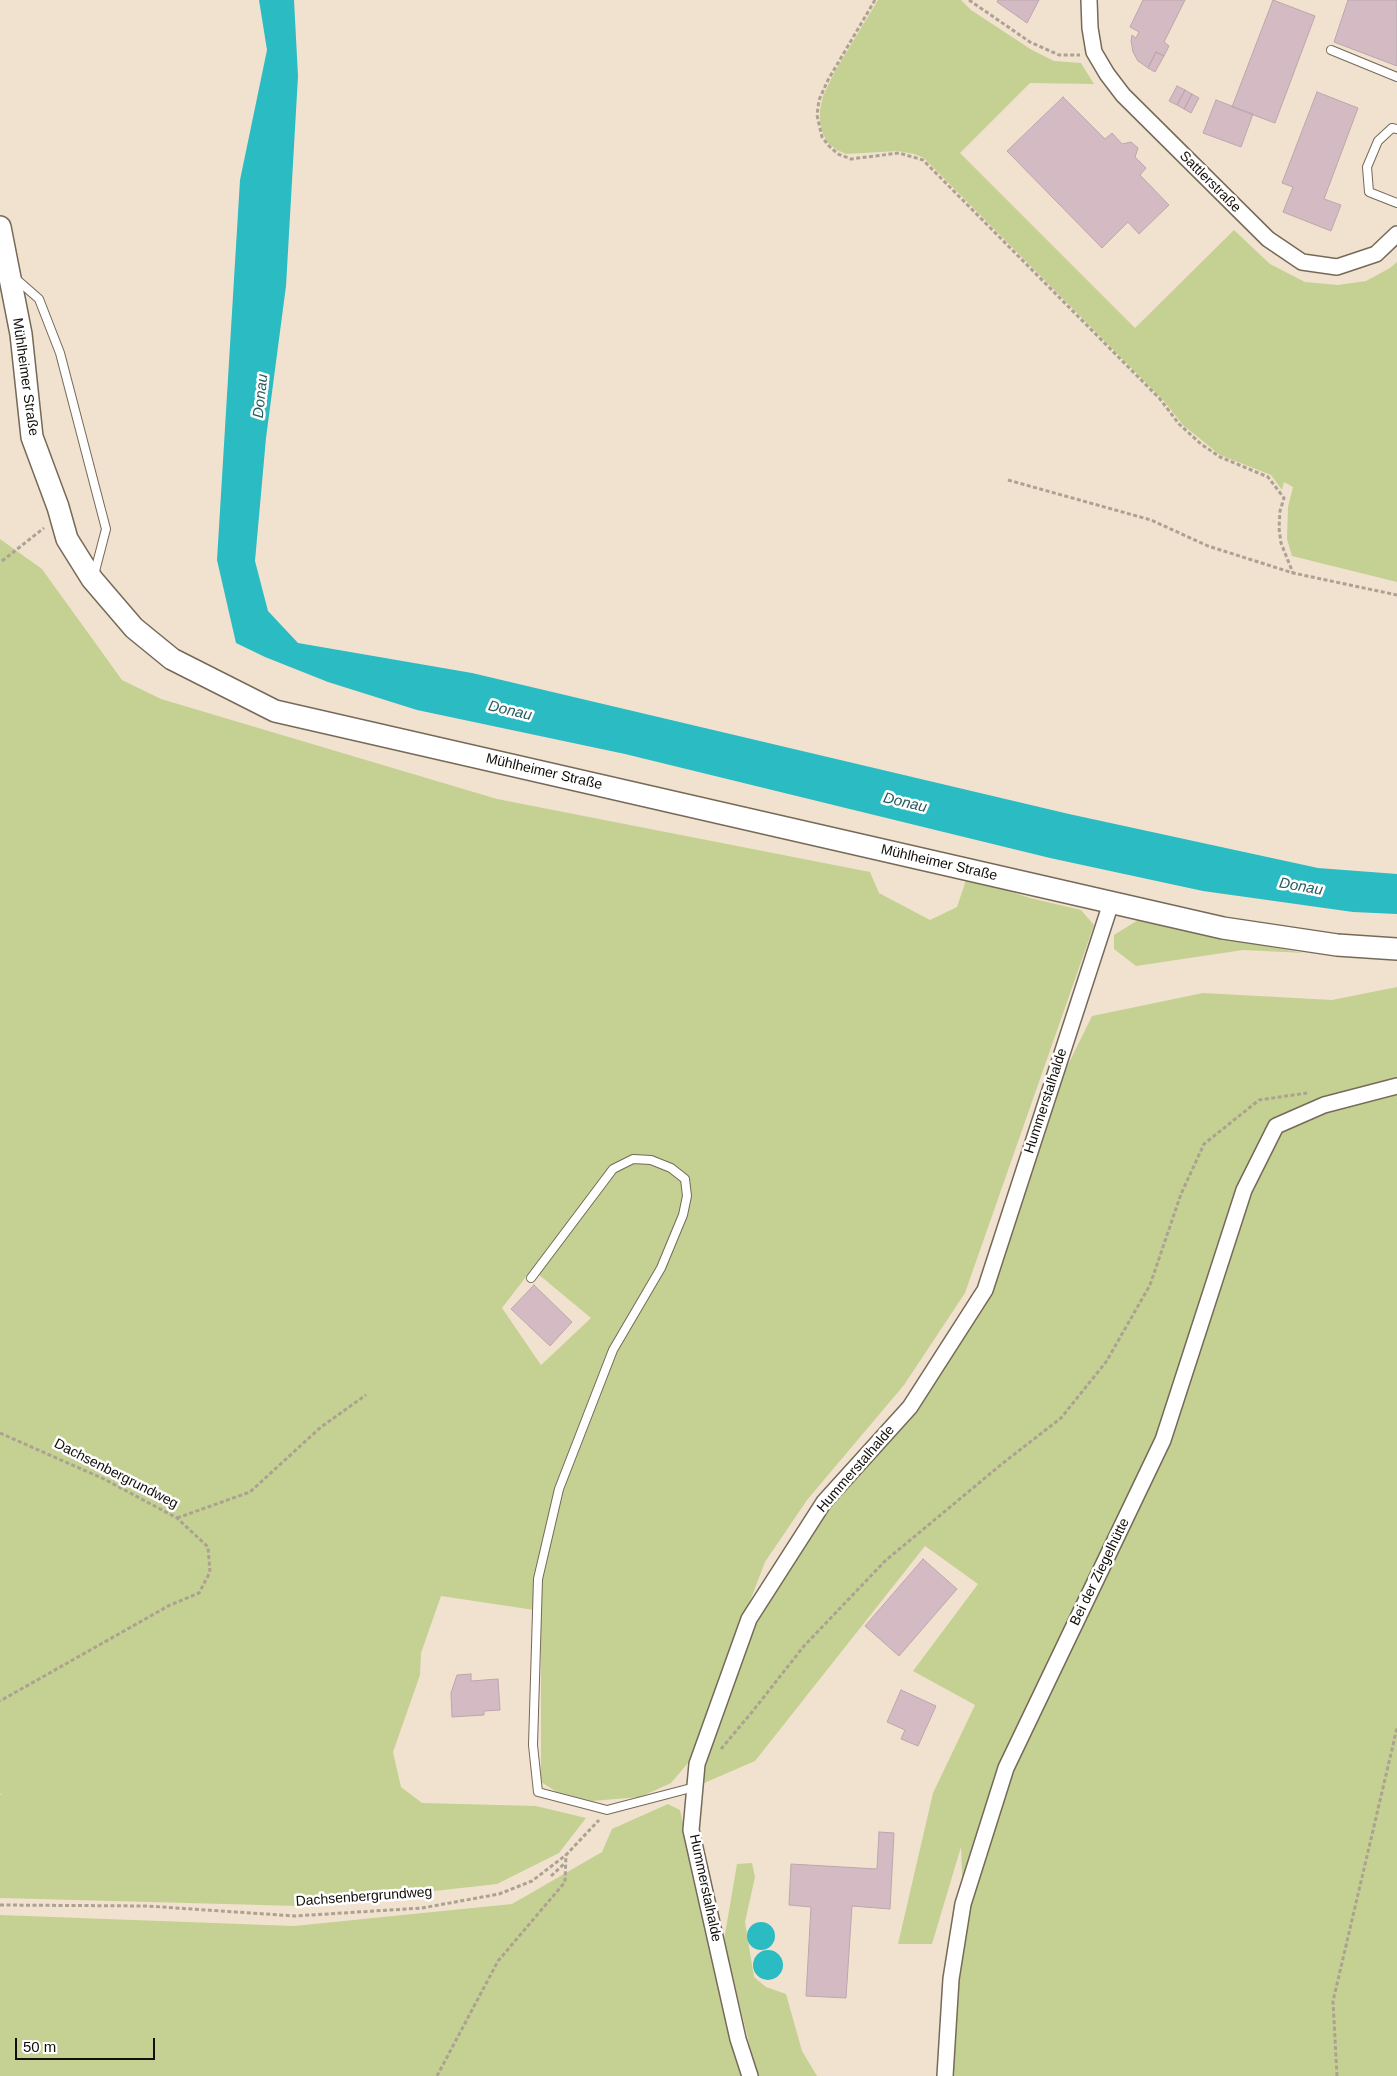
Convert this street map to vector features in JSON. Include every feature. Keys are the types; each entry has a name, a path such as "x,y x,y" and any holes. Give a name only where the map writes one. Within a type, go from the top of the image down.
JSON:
{"main road":[{"name":"Mühlheimer Straße","path":"0,227 20,334 32,437 68,539 92,579 134,628 172,659 275,711 1223,928 1337,945 1397,949"}],"street":[{"name":"Sattlerstraße","path":"1089,0 1090,28 1094,52 1107,74 1124,95 1268,239 1302,262 1337,267 1376,254 1397,234"},
{"name":"Hummerstalhalde","path":"750,2076 738,2039 692,1830 697,1764 749,1619 824,1502 910,1407 985,1290 1111,903"},
{"name":"Bei der Ziegelhütte","path":"945,2076 950,1979 963,1904 1006,1768 1163,1440 1244,1190 1276,1126 1324,1105 1397,1086"}],"lane":[{"path":"1331,50 1397,78"},
{"path":"1397,130 1392,128 1378,141 1367,167 1369,192 1397,202"},
{"path":"9,272 38,299 60,353 106,529 92,579"},
{"path":"531,1278 613,1170 633,1159 651,1160 671,1168 685,1179 687,1196 683,1215 661,1268 613,1350 559,1489 538,1579 533,1745 538,1792 608,1810 695,1787"}],"path":[{"path":"874,0 828,80 819,100 818,115 822,137 838,154 851,159 899,153 923,160 1160,399 1179,424 1201,444 1220,457 1268,477 1284,498 1280,511 1279,528 1281,543 1293,573"},
{"path":"969,0 1030,42 1059,55 1075,56 1094,52"},
{"path":"1008,480 1151,520 1208,546 1293,573 1397,595"},
{"path":"2,561 42,531 58,507"},
{"path":"716,1754 804,1646 885,1561 1003,1463 1061,1418 1106,1362 1150,1285 1180,1194 1204,1144 1260,1100 1316,1091"},
{"path":"177,1518 250,1492 321,1427 366,1395"},
{"name":"Dachsenbergrundweg","path":"0,1433 104,1479 177,1518 208,1547 210,1572 198,1593 170,1605 0,1700"},
{"path":"1337,2076 1333,2001 1397,1728"},
{"name":"Dachsenbergrundweg","path":"0,1906 147,1906 295,1916 422,1908 498,1894 532,1880 566,1855 608,1810"},
{"path":"437,2076 498,1961 565,1882 566,1855"},
{"path":"551,1876 565,1862"}],"green space":[{"path":"878,0 961,0 971,10 1032,50 1054,61 1081,63 1094,84 1030,83 960,153 1135,328 1234,230 1270,264 1305,282 1338,285 1366,281 1397,262 1397,582 1292,556 1287,539 1288,507 1293,487 1284,482 1282,490 1271,475 1220,455 1183,425 1164,401 924,158 898,151 846,154 828,143 820,123 823,96 834,73"},
{"path":"0,539 42,569 122,680 161,699 497,799 870,872 879,893 930,920 957,907 967,877 1030,898 1081,910 1094,925 965,1293 904,1385 807,1500 765,1562 688,1763 671,1783 640,1797 592,1801 557,1792 541,1782 541,1611 441,1596 421,1653 420,1675 393,1752 401,1787 422,1803 536,1806 586,1818 559,1853 497,1884 299,1906 0,1898 0,1795 2,1794 0,1794","holes":["532,1269 591,1318 541,1365 502,1308"]},
{"path":"1138,920 1230,940 1304,953 1243,950 1136,966 1114,949 1114,935"},
{"path":"1397,987 1397,2076 945,2076 963,1904 961,1847 932,1944 898,1944 933,1793 975,1705 913,1671 978,1584 925,1546 755,1761 695,1787 749,1619 824,1502 910,1407 985,1290 1036,1130 1092,1016 1203,993 1332,1000"},
{"path":"668,1804 680,1810 735,2051 743,2076 0,2076 0,1915 294,1926 512,1904 602,1852 612,1829"},
{"path":"752,1863 755,1877 745,1922 754,1977 766,1987 786,1994 802,2051 817,2076 757,2076 724,1940 737,1864"}],"water":[{"name":"Donau","path":"259,0 294,0 298,76 286,286 266,438 255,561 268,611 298,643 472,673 1069,814 1318,868 1397,874 1397,914 1353,912 1203,891 1050,858 625,754 417,710 328,682 265,657 236,643 217,560 240,180 267,50"},
{"path":"761,1922 771,1926 775,1936 771,1946 761,1950 751,1946 747,1936 751,1926"},
{"path":"768,1950 778,1955 783,1965 778,1975 768,1980 758,1975 753,1965 758,1955"}],"building":[{"path":"998,0 1039,0 1027,23 997,2"},
{"path":"1143,0 1185,0 1164,42 1169,46 1164,56 1156,52 1148,68 1138,61 1133,52 1131,41 1132,35 1136,38 1139,32 1130,27"},
{"path":"1273,0 1315,16 1275,123 1232,107"},
{"path":"1348,0 1397,0 1397,66 1334,42"},
{"path":"1156,52 1164,56 1155,72 1148,68"},
{"path":"1177,86 1185,90 1177,105 1169,101"},
{"path":"1185,90 1192,94 1184,109 1177,105"},
{"path":"1317,92 1358,108 1324,199 1341,205 1331,231 1283,212 1293,187 1282,183"},
{"path":"1192,94 1199,98 1191,113 1184,109"},
{"path":"1063,97 1105,139 1112,133 1122,144 1131,142 1138,148 1135,157 1146,168 1140,175 1169,205 1139,234 1128,222 1102,248 1007,151"},
{"path":"1216,100 1253,114 1241,147 1203,133"},
{"path":"534,1285 572,1322 550,1346 511,1309"},
{"path":"923,1559 957,1589 899,1656 865,1626"},
{"path":"471,1674 471,1681 498,1679 500,1710 484,1711 484,1715 452,1717 451,1693 457,1675"},
{"path":"901,1690 936,1706 918,1746 901,1739 905,1730 887,1722"},
{"path":"879,1832 894,1833 890,1909 852,1906 846,1998 806,1996 811,1907 789,1905 791,1864 877,1869"}]}
